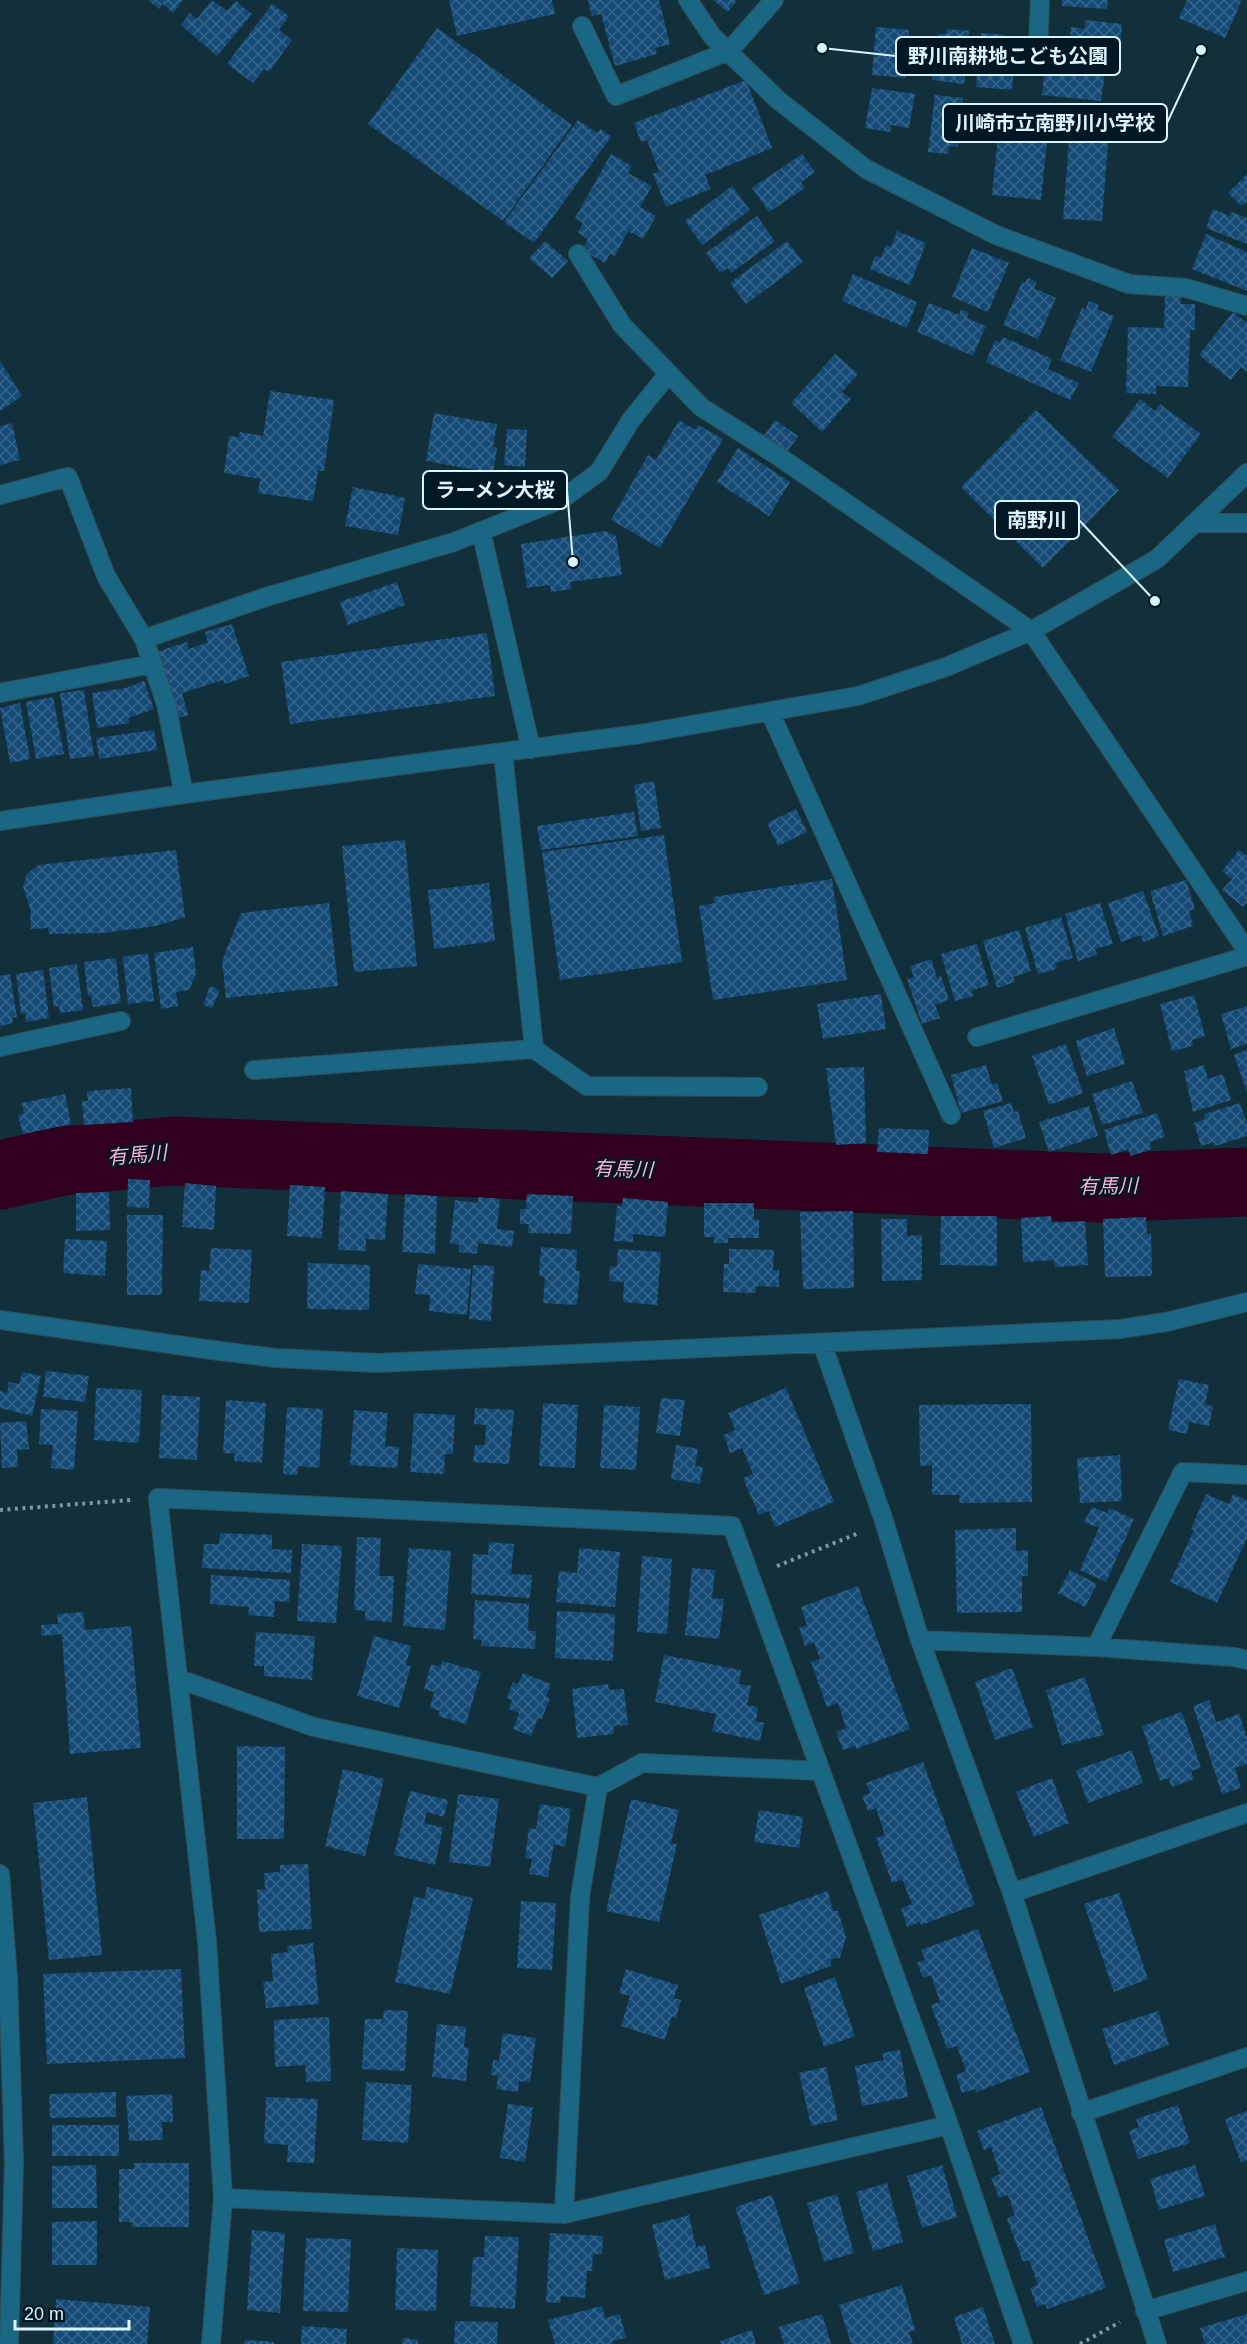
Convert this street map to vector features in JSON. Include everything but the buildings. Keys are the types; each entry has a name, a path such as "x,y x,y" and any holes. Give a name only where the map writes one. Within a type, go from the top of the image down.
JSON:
{"street":[{"path":"688,0 712,36 778,100 866,169 996,235 1129,284 1186,288 1247,306"},
{"path":"582,26 616,96 729,51 774,0"},
{"path":"1038,47 1040,0"},
{"path":"578,254 622,325 701,406 781,458 1031,631 1247,953 977,1037"},
{"path":"144,639 266,597 454,542 562,499 599,472 631,420 668,374"},
{"path":"0,821 184,794 640,734 858,696 946,667 1031,631 1157,559 1247,473"},
{"path":"0,495 68,477 106,576 144,639 166,704 184,794"},
{"path":"1194,523 1247,523"},
{"path":"481,531 531,749"},
{"path":"0,693 152,664"},
{"path":"770,712 951,1115"},
{"path":"502,752 534,1049"},
{"path":"0,1047 121,1021"},
{"path":"254,1070 534,1049 587,1086 758,1087"},
{"path":"0,1320 223,1352 341,1362 496,1359 1120,1329 1176,1320 1247,1302"},
{"path":"822,1343 884,1521 920,1640 1012,1893 1156,2344"},
{"path":"1096,1647 1183,1472 1247,1474"},
{"path":"211,2344 223,2198 207,1941 158,1498 732,1526 949,2125 1023,2344"},
{"path":"920,1640 1096,1647 1234,1657 1247,1660"},
{"path":"179,1679 314,1727 598,1787 642,1762 821,1771"},
{"path":"564,2214 580,1898 598,1787"},
{"path":"1012,1893 1247,1813"},
{"path":"0,1874 8,1978 14,2163 9,2344"},
{"path":"1081,2113 1247,2057"},
{"path":"223,2198 564,2214 949,2125"},
{"path":"1145,2312 1247,2281"}],"path":[{"path":"0,1510 158,1498"},
{"path":"776,1567 855,1534"},
{"path":"1080,2344 1127,2318"}],"waterway":[{"name":"有馬川","path":"0,1175 62,1161 173,1151 1100,1188 1247,1182"}],"place":[{"name":"野川南耕地こども公園","path":"822,48"},
{"name":"川崎市立南野川小学校","path":"1201,50"},
{"name":"ラーメン大桜","path":"573,562"},
{"name":"南野川","path":"1155,601"}]}
